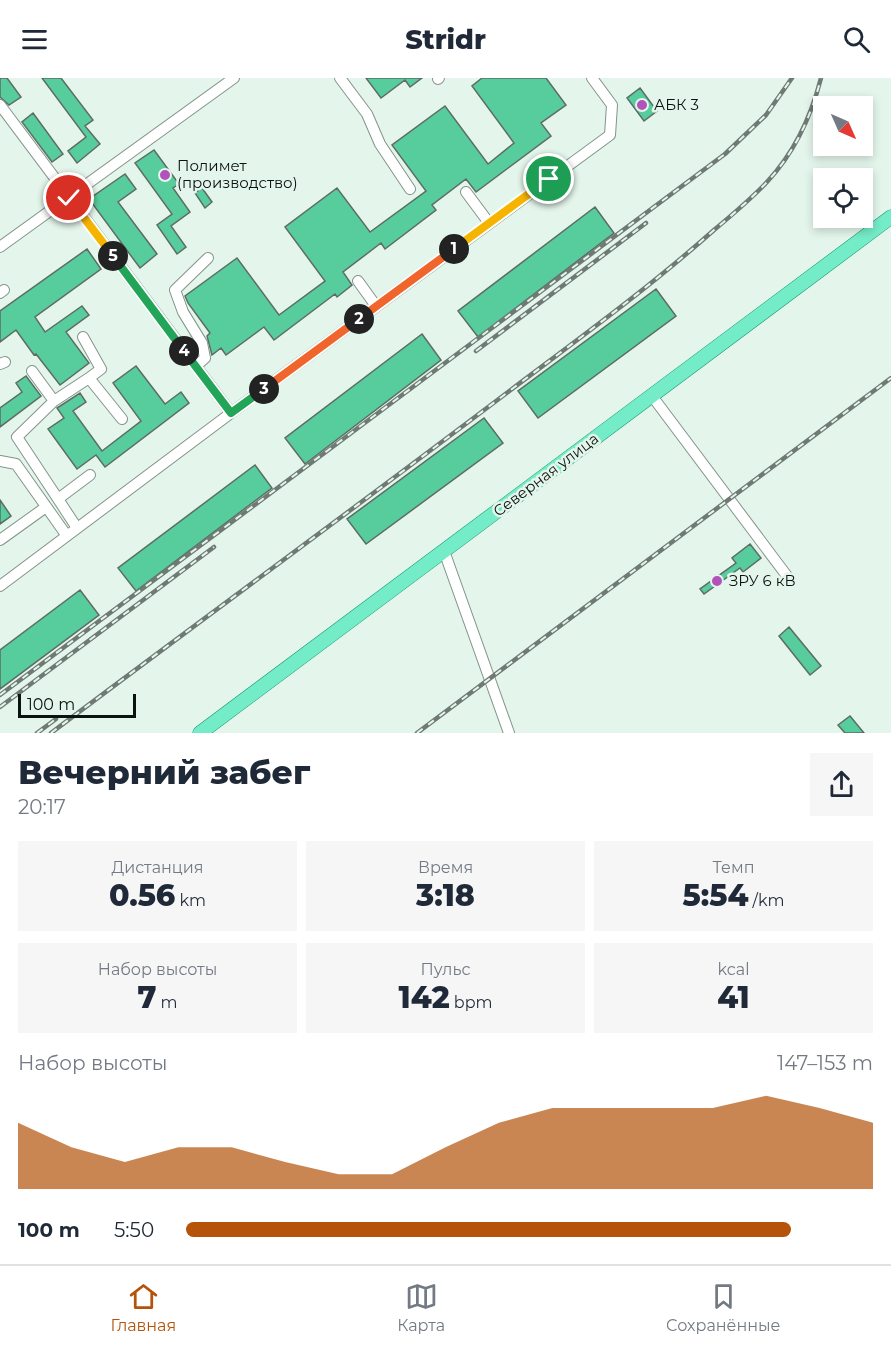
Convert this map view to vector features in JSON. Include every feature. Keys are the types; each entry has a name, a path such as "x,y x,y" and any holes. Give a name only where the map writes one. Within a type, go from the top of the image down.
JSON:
{"main road":[{"name":"Северная улица","path":"200,733 891,217"}],"street":[{"path":"0,247 234,78"},
{"path":"340,78 368,114 380,144 410,189"},
{"path":"0,586 610,135 612,105 592,78"},
{"path":"0,105 231,413"},
{"path":"466,192 489,223"},
{"path":"196,366 205,358 202,343 183,312 176,290 208,258"},
{"path":"358,282 376,306"},
{"path":"77,528 17,438 54,401 101,369 83,337"},
{"path":"32,371 54,401"},
{"path":"89,378 122,419"},
{"path":"651,396 787,576"},
{"path":"0,461 16,464 67,536"},
{"path":"58,499 90,475"},
{"path":"0,540 46,507"},
{"path":"444,551 509,733"}],"building":[{"path":"0,78 7,78 21,97 9,105 0,97"},
{"path":"42,78 61,78 93,120 85,126 100,144 77,163 68,151 86,137"},
{"path":"366,78 422,78 410,87 405,80 381,98"},
{"path":"482,78 546,78 566,105 541,123 551,136 476,192 466,179 432,205 436,210 385,249 381,243 343,272 352,285 337,297 335,294 274,340 264,327 226,355 221,348 212,355 207,336 210,333 185,296 237,258 279,315 325,281 285,227 337,188 370,232 426,191 392,145 445,106 488,164 514,143 472,86"},
{"name":"АБК 3","path":"640,88 657,111 644,121 627,98"},
{"path":"33,113 63,154 52,162 22,122"},
{"path":"154,150 179,184 173,188 190,212 171,226 186,247 177,254 157,225 172,214 135,163"},
{"path":"125,174 136,189 118,202 157,254 140,268 89,199"},
{"path":"202,188 212,202 205,208 195,193"},
{"path":"595,207 614,233 478,337 458,311"},
{"path":"87,249 101,269 35,317 45,332 82,306 89,315 66,332 89,363 60,385 16,330 0,342 0,311"},
{"path":"656,289 676,316 538,418 518,391"},
{"path":"422,334 441,360 305,464 285,438"},
{"path":"136,366 165,404 181,392 189,403 105,467 96,455 77,469 48,429 64,418 57,408 80,393 86,402 73,411 102,451 141,421 113,383"},
{"path":"26,376 41,396 0,427 0,408 22,392 16,383"},
{"path":"484,418 503,443 366,544 347,519"},
{"path":"255,465 272,488 136,591 118,568"},
{"path":"0,500 11,516 0,524"},
{"path":"750,544 761,558 743,572 740,568 704,594 700,589 736,563 732,558"},
{"path":"80,590 99,615 0,689 0,650"},
{"path":"789,627 821,666 810,675 779,636"},
{"path":"850,716 864,733 845,733 838,725"}],"railway":[{"path":"0,695 725,154 766,115 792,78"},
{"path":"51,733 397,476 640,292 690,251 748,201 777,171 801,133 821,78"},
{"path":"476,351 646,223"},
{"path":"417,733 891,378"},
{"path":"0,707 214,547"},
{"path":"37,733 56,719"}],"place":[{"name":"АБК 3","path":"642,105"},
{"name":"Полимет (производство)","path":"165,175"},
{"name":"ЗРУ 6 кВ","path":"717,581"}],"route":[{"path":"69,198 231,413 549,179"}]}
